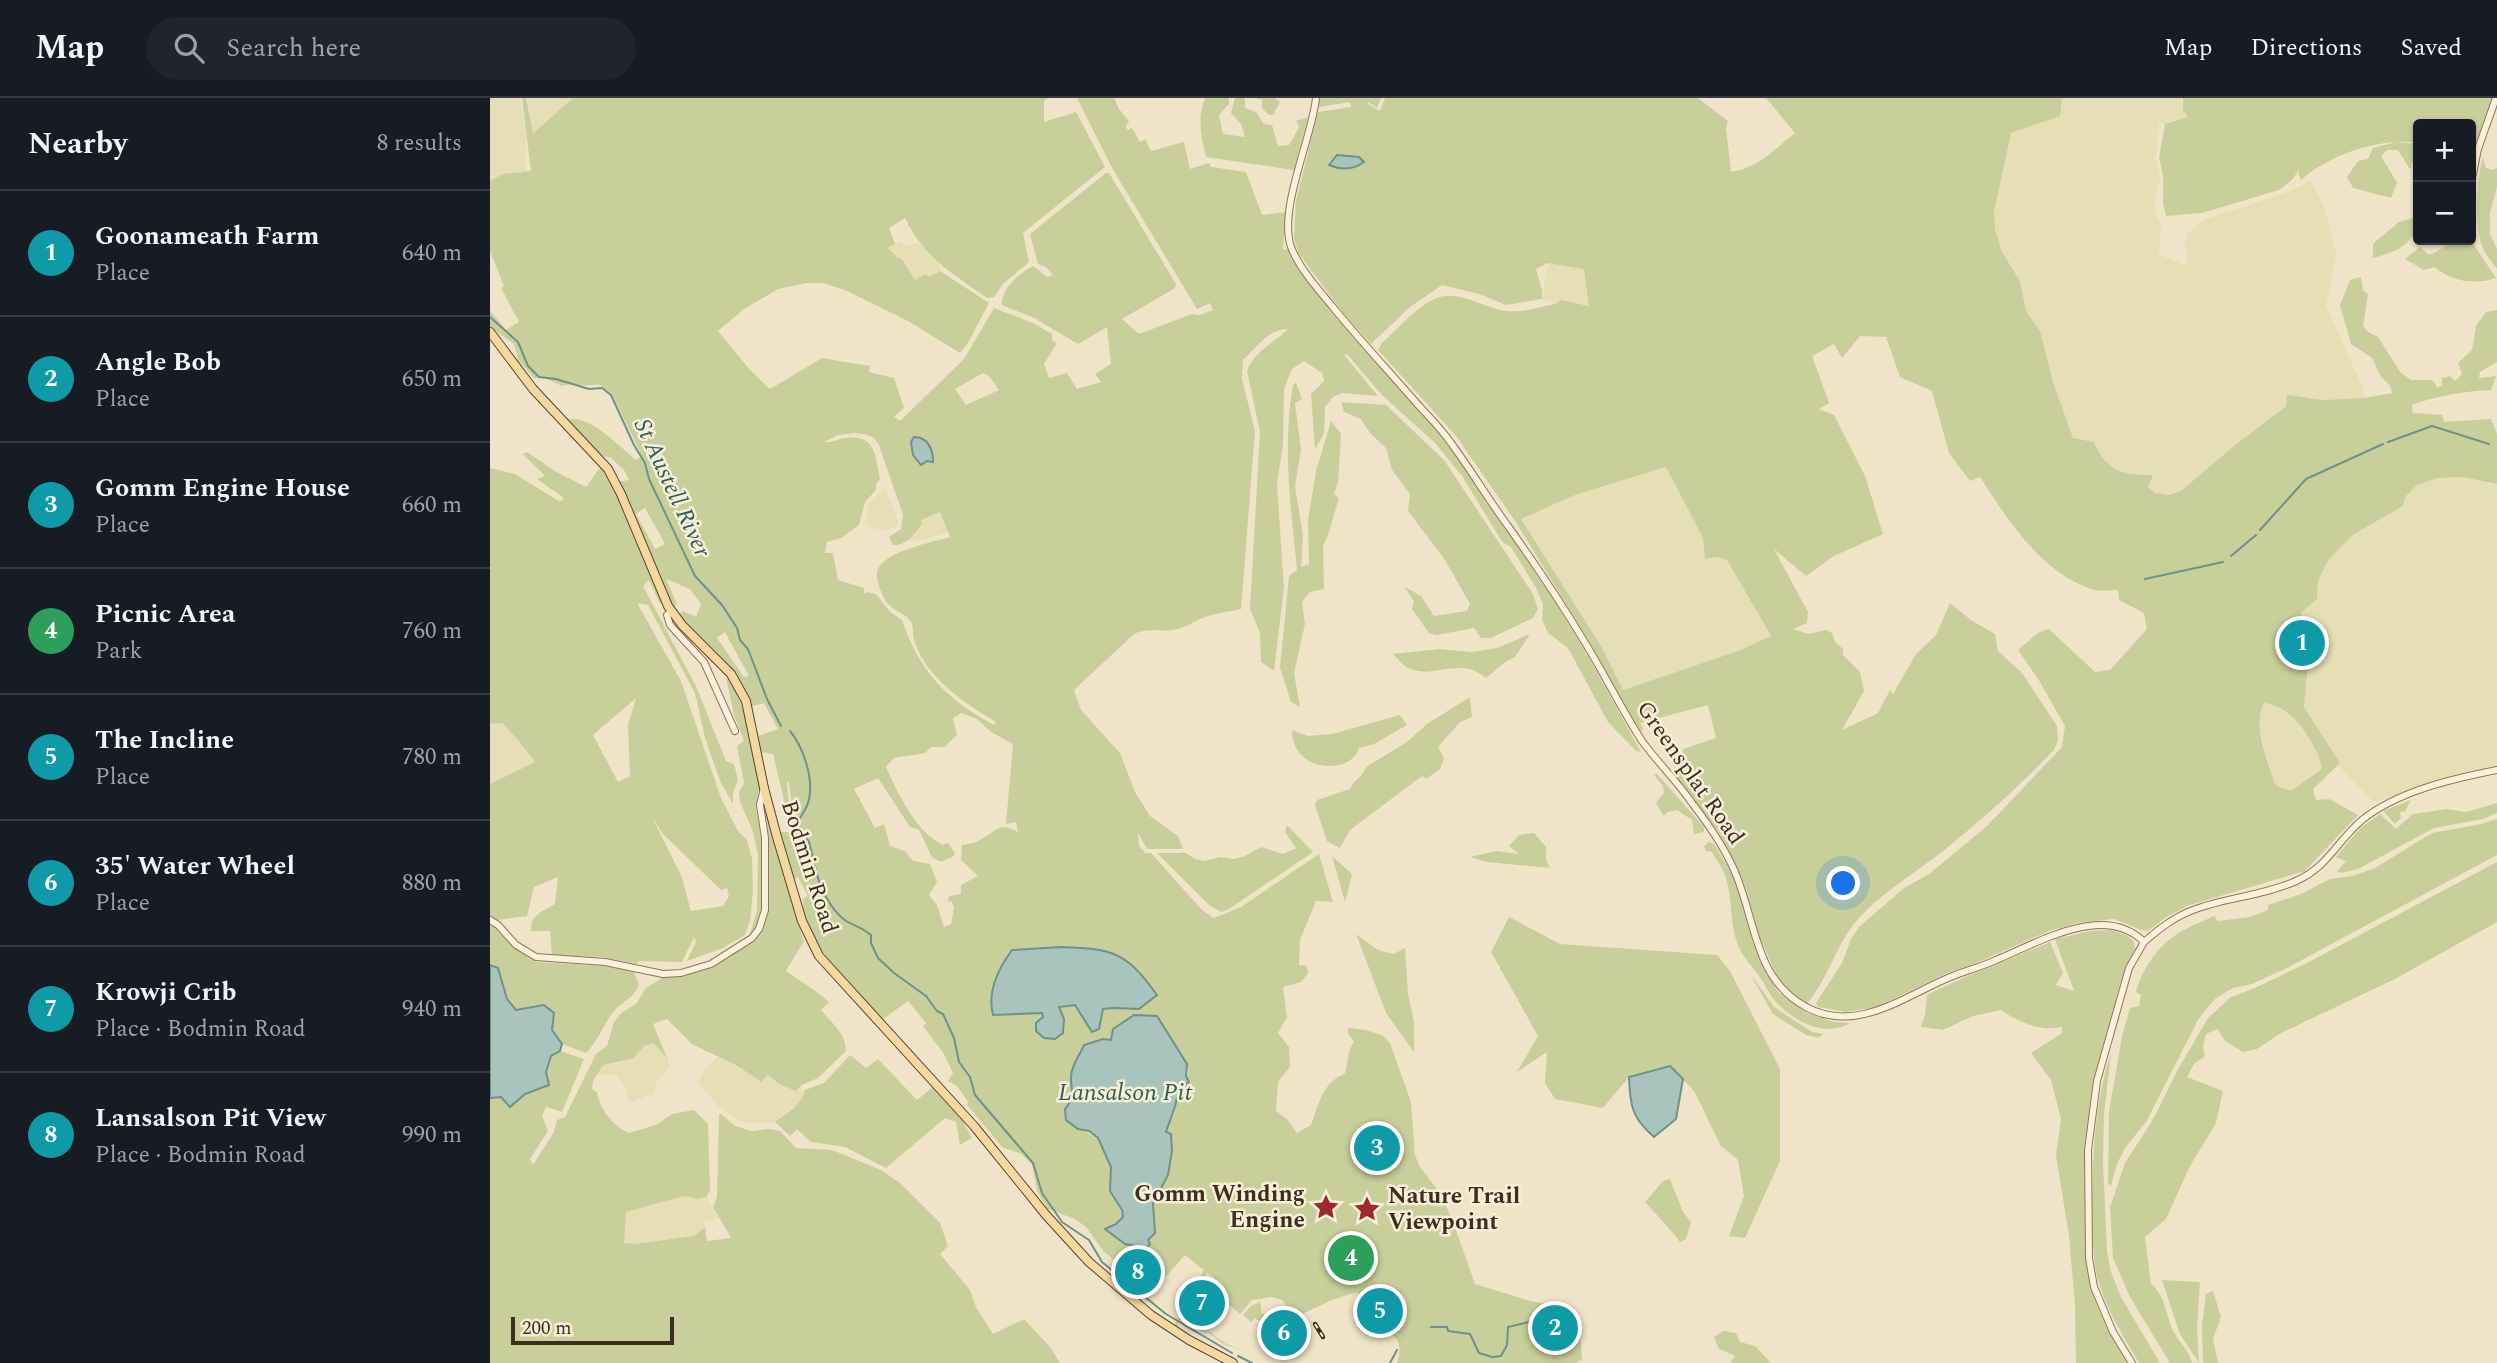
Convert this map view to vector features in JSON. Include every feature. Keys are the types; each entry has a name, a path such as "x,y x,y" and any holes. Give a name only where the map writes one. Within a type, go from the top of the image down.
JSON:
{"main road":[{"name":"Bodmin Road","path":"490,332 533,389 608,469 671,611 731,674 746,701 764,788 802,921 819,956 974,1126 1046,1215 1089,1262 1159,1320 1189,1340 1233,1363"}],"street":[{"name":"Greensplat Road","path":"1316,98 1292,198 1289,238 1297,257 1351,329 1449,440 1530,555 1642,740 1692,803 1721,846 1737,875 1754,934 1767,966 1783,991 1812,1010 1836,1016 1859,1016 1879,1011 1950,977 2050,936 2105,924 2134,933 2144,942"},
{"path":"2476,159 2496,98"},
{"path":"671,611 667,615 670,625 704,662 735,731"},
{"path":"2132,1363 2108,1321 2092,1274 2088,1220 2088,1150 2097,1081 2129,968 2144,942 2166,924 2194,909 2272,890 2310,873 2323,864 2361,821 2381,807 2419,791 2497,770"},
{"path":"490,920 516,945 536,957 605,962 663,974 681,973 710,964 752,938 759,929 765,910 765,838 760,805 764,788"}],"shaded area":[{"path":"490,98 520,98 526,136 526,172 503,175 490,181"},
{"path":"526,98 573,98 532,133"},
{"path":"2062,98 2183,98 2181,101 2189,117 2165,124 2159,122 2156,158 2160,178 2154,203 2161,225 2159,255 2188,266 2185,244 2188,233 2201,221 2293,190 2311,181 2325,209 2336,252 2326,306 2363,388 2364,398 2324,400 2310,397 2286,405 2181,491 2169,495 2154,493 2148,487 2152,475 2131,476 2110,466 2098,452 2094,442 2073,438 2053,382 2040,331 2026,311 2020,281 2002,252 1995,229 1994,212 2011,133 2060,116"},
{"path":"901,241 906,247 918,242 938,262 940,271 915,280 902,259 888,247"},
{"path":"1548,263 1584,268 1590,306 1542,299"},
{"path":"1666,467 1703,538 1705,559 1716,557 1727,560 1771,637 1623,690 1601,646 1521,519 1575,495"},
{"path":"2463,477 2497,484 2497,766 2373,802 2338,765 2340,763 2304,707 2309,653 2301,613 2317,599 2318,581 2329,559 2354,534 2403,506 2406,496 2417,485 2438,478"},
{"path":"885,488 898,521 896,527 875,529 865,523 868,503"},
{"path":"940,512 948,532 924,540 908,541 922,525 921,520"},
{"path":"2264,701 2290,714 2322,760 2322,770 2291,791 2278,787 2274,782 2258,725"},
{"path":"490,722 501,723 535,762 490,784"},
{"path":"654,1043 671,1065 656,1082 654,1093 629,1103 626,1088 616,1074 597,1075 603,1065 634,1058 644,1046"},
{"path":"718,1057 742,1070 768,1074 779,1084 796,1091 805,1090 804,1098 775,1122 743,1123 717,1105 698,1083 706,1067"},
{"path":"684,1196 698,1199 706,1197 719,1218 704,1221 705,1227 694,1236 624,1243 625,1212"}],"green space":[{"path":"522,98 526,98 533,133 573,98 1049,98 1044,101 1044,122 1076,112 1105,167 1023,233 1029,262 1003,284 994,297 987,298 940,264 921,244 905,218 889,228 895,244 888,248 902,259 915,280 925,274 929,277 940,271 989,303 960,353 908,321 845,290 823,283 807,283 778,289 744,309 718,331 749,369 770,389 822,358 870,366 869,372 894,378 904,408 894,417 900,421 964,359 994,308 1033,323 1052,334 1052,341 1057,343 1044,364 1049,378 1067,373 1077,389 1101,382 1095,374 1111,364 1107,327 1078,344 1034,318 1002,305 1002,299 1017,277 1033,266 1047,277 1053,275 1046,267 1038,264 1030,234 1106,173 1109,173 1176,284 1175,288 1122,319 1139,334 1192,314 1200,315 1213,310 1210,303 1197,309 1112,168 1077,98 1114,98 1129,121 1127,130 1132,128 1140,142 1145,139 1151,151 1184,142 1190,169 1209,163 1211,167 1246,172 1262,215 1286,212 1283,249 1289,250 1321,299 1447,441 1555,602 1641,752 1636,751 1608,722 1568,648 1548,633 1542,620 1543,604 1536,588 1511,547 1503,543 1462,476 1435,443 1382,395 1347,354 1344,355 1378,396 1342,393 1333,397 1325,407 1324,434 1315,449 1311,394 1324,381 1322,373 1304,361 1292,369 1284,389 1283,444 1277,484 1284,588 1274,671 1261,662 1260,633 1250,609 1260,432 1247,371 1254,358 1288,329 1269,335 1243,360 1242,379 1255,431 1241,609 1208,616 1178,629 1134,634 1074,690 1081,710 1120,753 1135,792 1150,816 1178,836 1183,849 1147,849 1138,833 1139,846 1145,852 1142,853 1151,853 1202,910 1214,918 1241,907 1319,854 1333,902 1316,901 1300,940 1299,965 1307,966 1308,973 1301,982 1283,987 1287,1017 1278,1033 1289,1047 1290,1067 1278,1082 1276,1111 1287,1119 1297,1133 1311,1125 1326,1088 1345,1074 1354,1042 1348,1034 1348,1028 1382,1035 1390,1043 1411,1102 1415,1155 1451,1216 1475,1284 1530,1301 1575,1309 1580,1329 1582,1359 1576,1363 1397,1363 1398,1341 1391,1333 1380,1328 1378,1333 1366,1318 1372,1317 1377,1322 1383,1314 1379,1308 1364,1310 1358,1292 1332,1300 1296,1317 1282,1300 1272,1297 1252,1300 1240,1314 1208,1287 1215,1278 1207,1273 1202,1279 1195,1279 1200,1278 1204,1270 1185,1255 1155,1289 1137,1273 1128,1270 1104,1252 1086,1227 1075,1219 1048,1209 1037,1191 1032,1164 1020,1153 1003,1148 967,1105 968,1102 957,1086 948,1081 953,1073 944,1054 923,1026 926,1023 908,1001 883,1019 835,970 804,919 803,899 808,896 798,877 792,881 777,832 795,832 789,782 791,830 773,754 760,752 758,736 778,729 764,703 750,707 730,667 678,615 683,611 696,617 701,604 690,589 666,579 677,604 671,604 616,482 629,480 624,470 611,458 600,455 567,420 584,421 594,426 636,460 642,456 612,394 598,384 562,386 545,378 534,378 518,360 514,344 490,327 490,311 506,330 519,322 501,288 504,286 490,251 490,181 503,174 531,171","holes":["983,373 989,376 999,390 966,405 955,389","855,433 875,439 903,515 901,529 889,537 893,545 898,545 913,535 922,524 921,520 940,512 950,537 890,557 878,569 878,582 888,604 907,617 912,624 914,640 927,666 959,698 996,722 994,725 962,705 937,682 917,655 902,620 890,612 876,594 864,594 864,588 838,580 833,553 825,553 827,542 841,538 859,525 865,502 876,490 880,479 875,455 869,443 863,439 846,438 824,442 838,435","645,508 665,544 655,549 636,514","725,632 749,676 744,677 717,638","961,713 977,719 991,732 1013,744 1006,824 1016,822 1018,832 1006,827 1001,828 978,841 962,845 961,860 978,876 961,885 961,894 949,896 948,901 952,902 954,908 951,924 944,927 937,905 929,895 937,882 930,864 913,861 905,851 890,846 884,824 875,828 854,789 878,778 910,827 919,830 932,857 941,862 954,856 955,853 948,843 943,845 933,839 916,822 886,767 894,758 925,753 931,747 944,747 957,735 953,718","1103,1039 1188,1070 1187,1092 1177,1098 1174,1116 1166,1132 1171,1134 1172,1151 1168,1175 1153,1203 1155,1223 1147,1248 1125,1244 1105,1229 1123,1218 1110,1190 1111,1170 1105,1150 1091,1134 1078,1129 1065,1109 1072,1096 1072,1068 1084,1045"]},
{"path":"1205,98 1229,98 1229,104 1219,115 1223,134 1245,137 1241,124 1231,113 1235,98 1245,98 1245,108 1256,112 1264,124 1272,125 1278,146 1289,145 1299,127 1296,121 1308,117 1294,170 1206,157 1200,120"},
{"path":"1255,98 1275,98 1280,102 1273,115 1269,115 1262,108 1262,100"},
{"path":"1319,98 1381,98 1377,108 1368,102 1380,111 1385,98 1698,98 1728,121 1726,128 1731,172 1759,162 1795,133 1766,98 2062,98 2060,116 2011,133 1994,212 1995,229 2002,252 2020,281 2026,311 2040,331 2053,382 2073,438 2094,442 2104,460 2117,470 2153,475 2148,487 2155,493 2169,495 2181,491 2286,406 2287,395 2324,400 2364,398 2392,393 2372,358 2351,344 2340,305 2350,280 2361,277 2363,291 2368,294 2363,326 2378,337 2401,373 2411,380 2432,380 2438,388 2442,385 2442,378 2450,376 2455,381 2462,374 2458,363 2472,350 2476,326 2486,312 2497,310 2497,362 2480,372 2479,378 2496,376 2491,390 2451,394 2412,405 2413,413 2442,415 2444,422 2491,419 2497,434 2497,484 2463,477 2438,478 2417,485 2406,496 2403,506 2354,534 2329,559 2318,581 2317,599 2301,613 2309,653 2304,707 2340,763 2313,789 2316,800 2329,799 2358,815 2305,871 2190,905 2168,916 2148,931 2114,919 2077,923 2049,931 1945,974 1877,1007 1846,1012 1818,1007 1816,1003 1842,963 1851,939 1859,927 1904,888 1929,874 1987,826 2062,747 2065,726 2018,650 2039,632 2049,629 2095,672 2110,670 2147,629 2144,613 2119,600 2118,590 2091,589 2056,570 2027,542 1980,477 1970,481 1949,453 1932,391 1900,377 1886,337 1860,336 1842,358 1834,344 1812,356 1829,403 1819,409 1834,415 1865,476 1883,534 1834,556 1806,576 1774,549 1808,612 1807,623 1793,629 1809,634 1826,630 1832,633 1835,642 1843,649 1843,655 1860,672 1864,691 1842,730 1878,713 1890,690 1893,694 1916,654 1936,635 1950,603 1995,634 1998,651 2022,673 2057,726 2058,740 2054,750 2014,789 1943,851 1900,882 1860,917 1845,937 1807,1004 1778,978 1758,934 1746,888 1720,834 1673,775 1680,771 1683,749 1716,738 1708,705 1640,723 1643,729 1640,733 1592,646 1515,521 1456,436 1378,350 1412,314 1441,297 1460,297 1512,311 1555,304 1561,300 1589,306 1584,269 1548,263 1536,269 1542,299 1506,305 1482,295 1442,285 1410,307 1371,344 1344,314 1299,254 1294,239 1296,201 1318,112 1351,107 1350,102 1319,107","holes":["1666,467 1703,538 1705,559 1716,557 1727,560 1771,636 1738,651 1623,690 1601,646 1521,519 1575,495","2264,702 2294,718 2319,757 2321,770 2291,791 2278,787 2274,782 2260,731"]},
{"path":"2183,98 2496,98 2478,149 2476,119 2413,119 2413,143 2372,145 2340,156 2301,180 2298,173 2300,168 2292,180 2279,190 2202,213 2166,216 2159,158 2165,124 2188,117 2183,110"},
{"path":"2396,142 2413,144 2412,169 2398,150 2387,150 2381,156 2397,183 2391,198 2353,188 2347,177 2358,161 2368,159 2373,148"},
{"path":"2483,157 2485,167 2492,170 2497,168 2497,187 2490,213 2490,234 2497,249 2497,269 2483,249 2478,227 2478,189"},
{"path":"2413,218 2413,236 2400,248 2373,258 2375,242 2399,222"},
{"path":"2448,245 2474,245 2496,278 2464,281 2448,276 2435,267 2424,270 2405,259 2420,247 2429,255"},
{"path":"1296,383 1302,399 1295,403 1301,449 1295,486 1303,536 1301,567 1309,564 1308,520 1316,471 1331,421 1341,434 1338,483 1334,494 1339,498 1323,546 1324,589 1310,592 1302,602 1305,624 1294,673 1300,707 1291,702 1280,668 1289,576 1297,570 1288,455 1290,408 1293,385"},
{"path":"1341,402 1386,405 1444,460 1533,594 1538,609 1533,618 1491,638 1481,638 1474,628 1437,635 1429,633 1412,609 1414,602 1405,587 1421,596 1434,616 1467,611 1470,604 1445,560 1408,511 1410,494 1392,470 1386,448 1370,433 1361,419 1344,412"},
{"path":"527,452 586,487 601,466 620,501 666,607 659,602 649,580 643,586 696,686 726,761 734,764 738,780 733,793 733,804 721,783 705,738 695,693 648,605 637,603 681,681 721,798 738,831 747,840 752,858 750,921 745,935 723,948 687,961 696,942 694,937 682,962 639,961 636,964 601,957 552,955 550,931 531,931 531,926 538,914 555,904 558,877 534,887 527,916 497,920 490,916 490,784 535,762 502,723 490,722 490,468 515,474 560,502 564,498 537,479 545,476 523,454","holes":["636,698 628,725 630,776 618,782 593,735","652,817 663,834 721,890 727,888 729,896 723,906 691,911 681,875"]},
{"path":"1530,634 1515,657 1486,678 1465,668 1424,672 1415,670 1405,666 1393,654 1439,649 1472,652 1497,648"},
{"path":"726,678 730,680 744,710 759,786 756,810 763,838 762,909 756,929 749,937 757,910 758,854 752,829 740,802 739,792 744,783 737,746 744,741 734,715"},
{"path":"1470,697 1472,717 1460,722 1438,747 1444,758 1440,769 1426,779 1422,776 1350,830 1340,848 1327,841 1315,805 1317,800 1350,789 1366,767 1407,742 1427,724"},
{"path":"1400,715 1407,725 1374,744 1359,748 1354,757 1346,763 1323,766 1311,762 1301,755 1295,745 1292,730 1308,736 1332,734"},
{"path":"1657,774 1704,827 1704,832 1694,834 1692,820 1677,810 1667,812 1664,816 1656,803 1664,793 1663,786 1654,775"},
{"path":"2411,800 2405,811 2400,812 2401,818 2395,824 2383,811"},
{"path":"763,802 804,941 786,971 829,1002 821,1010 841,1034 846,1051 818,1078 802,1085 796,1091 779,1084 768,1075 761,1082 739,1067 692,1044 667,1019 653,1024 668,1060 654,1043 644,1046 634,1058 603,1065 593,1081 592,1089 597,1092 608,1117 623,1130 629,1133 656,1125 672,1114 694,1110 708,1124 710,1190 706,1197 698,1199 684,1196 626,1212 624,1243 694,1236 705,1227 707,1241 731,1238 713,1207 717,1197 721,1114 735,1126 752,1131 780,1131 796,1148 832,1150 881,1170 900,1183 940,1223 948,1246 940,1254 970,1290 976,1307 993,1334 1024,1319 1050,1347 1060,1363 490,1363 490,1098 501,1097 510,1106 525,1094 549,1085 546,1072 551,1056 560,1051 584,1059 562,1112 546,1107 542,1116 548,1131 530,1159 533,1165 554,1132 557,1120 565,1117 596,1054 607,1046 614,1022 621,1013 636,1004 646,988 664,977 712,966 755,941 762,931 768,912 769,839 764,822"},
{"path":"2497,803 2497,813 2483,819 2434,828 2358,869 2341,873 2337,871 2346,861 2336,857 2360,828 2380,814 2396,829 2413,814 2447,809 2466,812"},
{"path":"2497,819 2497,855 2287,968 2252,984 2233,988 2216,998 2198,1020 2146,1122 2125,1148 2111,1186 2108,1183 2109,1112 2122,1036 2130,1008 2139,1006 2141,995 2136,992 2138,985 2147,966 2161,947 2184,930 2214,916 2218,921 2250,917 2268,910 2268,905 2301,894 2330,879 2352,876 2375,868 2432,833"},
{"path":"1287,825 1313,852 1221,912 1209,905 1157,853 1186,853 1205,861 1220,857 1234,859 1261,847 1283,854 1296,848 1285,832"},
{"path":"1534,833 1546,847 1546,860 1550,868 1487,862 1470,857 1496,851 1519,854 1509,846 1519,835"},
{"path":"1709,842 1714,844 1734,877 1753,942 1778,992 1808,1013 1834,1022 1850,1023 1831,1029 1811,1026 1784,1010 1774,1000 1738,945 1724,872 1712,852 1706,851 1704,846"},
{"path":"1332,856 1352,874 1345,902"},
{"path":"2497,862 2497,922 2395,979 2281,1033 2257,1049 2243,1052 2224,1040 2218,1029 2206,1034 2203,1047 2205,1056 2194,1064 2187,1077 2223,1091 2216,1123 2189,1168 2166,1219 2145,1237 2151,1284 2160,1295 2172,1328 2192,1363 2170,1363 2130,1297 2113,1258 2110,1207 2125,1163 2155,1116 2208,1018 2231,997 2305,964"},
{"path":"1509,917 1560,944 1717,955 1730,971 1780,1069 1780,1161 1745,1238 1729,1236 1744,1196 1738,1160 1721,1146 1694,1091 1670,1066 1629,1077 1603,1108 1555,1099 1545,1083 1547,1052 1517,1072 1538,1036 1491,952"},
{"path":"490,925 516,949 536,962 607,966 634,972 639,985 612,1014 586,1053 562,1044 552,1030 516,1010 507,999 498,969 490,965"},
{"path":"2112,930 2134,941 2135,949 2122,977 2093,1084 2086,1154 2086,1260 2092,1289 2106,1325 2127,1363 2076,1363 2075,1305 2069,1236 2056,1155 2061,1119 2051,1080 2031,1053 2062,1033 2062,1027 2030,1025 2001,1010 1973,1016 1943,1030 1921,1027 1927,995 2050,942 2063,973 2056,985 2074,991 2055,939 2090,931"},
{"path":"1356,934 1378,950 1394,954 1405,948 1408,994 1414,1022 1414,1052 1386,1013"},
{"path":"1749,972 1774,1007 1812,1032 1824,1034 1818,1038 1806,1035 1773,1014"},
{"path":"2111,1053 2104,1114 2103,1161 2107,1252 2111,1272 2121,1297 2160,1363 2139,1363 2110,1310 2100,1288 2095,1267 2092,1220 2094,1145 2101,1089"},
{"path":"850,1055 866,1068 878,1059 917,1100 934,1086 957,1110 972,1138 960,1145 956,1122 945,1118 886,1168 845,1147 811,1142 797,1129 790,1136 775,1122 797,1104 805,1090 824,1083"},
{"path":"1670,1179 1683,1212 1691,1222 1686,1239 1680,1242 1645,1202 1663,1181"},
{"path":"2162,1280 2200,1282 2197,1328 2199,1363 2180,1334"},
{"path":"2213,1291 2221,1317 2213,1339 2218,1363 2203,1363 2202,1326 2206,1294"},
{"path":"1260,1302 1262,1314 1278,1313 1283,1307 1291,1320 1270,1328 1255,1318 1251,1322 1243,1315 1251,1306"},
{"path":"1181,1314 1186,1314 1205,1328 1205,1332 1207,1330 1226,1344 1240,1349 1225,1345 1207,1332 1205,1333 1181,1320 1177,1323 1182,1332 1175,1324"},
{"path":"1723,1331 1736,1333 1740,1342 1755,1346 1771,1363 1730,1363 1735,1356 1719,1349 1714,1337"}],"water":[{"path":"1337,155 1359,157 1364,162 1347,168 1329,165"},
{"path":"914,437 923,439 929,445 933,462 927,461 921,465 913,455 911,442"},
{"path":"1062,947 1094,949 1127,961 1157,995 1139,1009 1103,1009 1099,1029 1092,1032 1075,1005 1059,1007 1064,1019 1063,1033 1055,1039 1044,1038 1036,1031 1036,1023 1043,1017 1042,1013 993,1015 991,998 995,981 1012,950"},
{"path":"490,965 498,968 507,999 516,1010 544,1005 554,1013 552,1030 562,1044 560,1051 551,1056 546,1072 549,1085 525,1094 510,1107 501,1097 490,1098"},
{"name":"Lansalson Pit","path":"1134,1015 1157,1016 1187,1064 1186,1076 1189,1082 1185,1085 1187,1092 1177,1098 1166,1132 1171,1134 1172,1151 1168,1175 1153,1203 1155,1233 1148,1240 1150,1244 1147,1248 1125,1244 1105,1229 1123,1217 1122,1210 1110,1191 1111,1167 1098,1138 1066,1120 1065,1109 1072,1096 1072,1068 1084,1045 1103,1039 1111,1040 1113,1029"},
{"path":"1670,1066 1683,1079 1676,1119 1654,1137 1641,1124 1634,1111 1629,1077"}],"waterway":[{"name":"St Austell River","path":"490,317 518,342 528,366 539,377 589,389 602,388 611,395 645,463 649,479 695,576 722,605 737,628 740,640 748,649 767,699 781,726"},
{"path":"2388,442 2432,426 2489,444"},
{"path":"2260,530 2306,479 2383,444"},
{"path":"2231,556 2256,535"},
{"path":"2145,579 2223,562"},
{"name":"St Austell River","path":"790,731 804,756 809,775 810,795 797,823 809,842 813,858"},
{"name":"St Austell River","path":"815,866 822,888 840,916 871,935 871,943 878,958 926,996 937,1011 943,1014 954,1038 959,1062 970,1077 975,1095 1033,1163 1042,1193 1062,1222 1089,1240 1102,1262 1166,1314 1232,1353"},
{"path":"1431,1327 1447,1327 1448,1331 1470,1334 1479,1353 1492,1357 1501,1356 1507,1345 1508,1327 1529,1322 1555,1321"},
{"path":"1390,1363 1397,1350"},
{"name":"St Austell River","path":"1238,1356 1252,1363"}],"railway":[{"path":"1315,1324 1323,1337"}],"place":[{"name":"Goonameath Farm","path":"2302,643"},
{"name":"Gomm Engine House","path":"1377,1148"},
{"name":"Gomm Winding Engine","path":"1326,1207"},
{"name":"Nature Trail Viewpoint","path":"1367,1209"},
{"name":"Picnic Area","path":"1351,1258"},
{"name":"Lansalson Pit View","path":"1138,1272"},
{"name":"Krowji Crib","path":"1202,1303"},
{"name":"The Incline","path":"1380,1311"},
{"name":"Angle Bob","path":"1555,1328"},
{"name":"35' Water Wheel","path":"1284,1333"}]}
